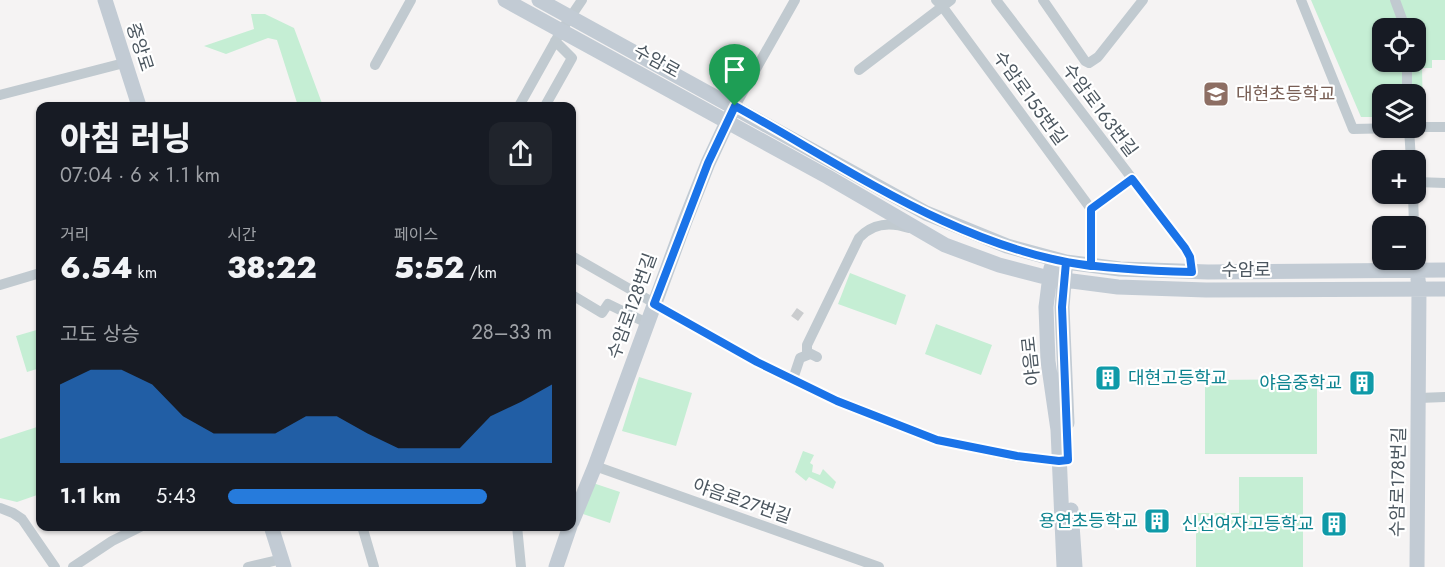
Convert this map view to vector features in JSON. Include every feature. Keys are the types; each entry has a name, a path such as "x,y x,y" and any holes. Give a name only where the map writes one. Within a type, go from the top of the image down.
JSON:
{"main road":[{"name":"중앙로","path":"105,0 138,102"},
{"name":"수암로","path":"505,0 558,36 727,121 925,234 966,254 999,265 1056,279 1118,287 1184,290 1445,289"},
{"name":"수암로","path":"539,0 926,213 979,236 1060,261 1091,266 1192,272 1372,266"},
{"name":"수암로128번길","path":"576,512 708,163 735,106"},
{"name":"야음로","path":"1060,261 1046,307 1048,362 1064,461 1075,567"},
{"name":"수암로","path":"1426,267 1445,270"},
{"name":"수암로178번길","path":"1417,270 1419,289 1417,567"},
{"name":"야음로","path":"1064,461 1064,567"},
{"path":"273,531 283,563"},
{"path":"556,567 568,531"}],"street":[{"path":"375,65 411,0"},
{"path":"521,102 558,36 582,0"},
{"path":"735,106 795,0"},
{"name":"수암로163번길","path":"996,0 1185,248 1190,257 1192,272"},
{"path":"1043,0 1085,61 1089,63 1095,61 1143,0"},
{"path":"1302,0 1353,129 1372,129"},
{"path":"1395,0 1402,18"},
{"path":"859,70 943,2"},
{"name":"수암로155번길","path":"943,2 1091,209"},
{"path":"547,102 572,58 558,36"},
{"path":"0,95 124,63"},
{"path":"1426,127 1445,127"},
{"path":"1091,266 1091,209 1132,179"},
{"path":"1426,182 1445,183"},
{"path":"793,379 800,358 813,355 806,350 807,345 863,233 886,224 904,226 925,234"},
{"path":"576,258 757,362 837,401 937,440 1017,456 1064,461"},
{"path":"0,285 36,274"},
{"path":"576,297 602,313 608,304 647,323"},
{"path":"1419,398 1445,397"},
{"name":"야음로27번길","path":"595,466 879,567"},
{"path":"0,508 22,519 55,567"},
{"path":"73,567 112,541 132,531"},
{"path":"363,531 374,567"},
{"path":"518,531 522,567"},
{"path":"248,567 283,563"}],"green space":[{"path":"1311,0 1445,0 1445,60 1432,60 1432,68 1426,68 1426,18 1372,18 1372,72 1422,72 1422,84 1372,84 1372,117 1361,117"},
{"path":"251,14 265,14 294,28 322,102 297,102 277,40 268,38 226,54 204,46 254,29"},
{"path":"850,273 906,295 896,325 838,304"},
{"path":"936,324 992,345 981,375 925,354"},
{"path":"36,330 36,369 27,372 16,336"},
{"path":"639,377 692,393 676,446 622,431"},
{"path":"1317,379 1317,454 1205,454 1205,380"},
{"path":"36,427 36,495 17,502 0,498 0,439"},
{"path":"803,451 814,455 810,463 813,465 812,472 820,475 823,469 836,482 833,489 809,477 806,481 795,472"},
{"path":"1239,477 1303,477 1303,567 1196,567 1196,513 1239,513"},
{"path":"593,483 620,492 610,523 583,514"}],"tunnel":[{"path":"794,312 801,317"}],"place":[{"name":"대현초등학교","path":"1216,94"},
{"name":"대현고등학교","path":"1108,378"},
{"name":"야음중학교","path":"1362,383"},
{"name":"용연초등학교","path":"1157,521"},
{"name":"신선여자고등학교","path":"1334,524"}],"route":[{"path":"735,106 708,163 654,304 757,362 837,401 937,440 1017,456 1068,460 1062,307 1066,262 1091,266 1120,269 1192,272 1192,263 1185,248 1132,179 1091,209 1091,266 1077,264 1066,262 1007,246 926,213 735,106"}]}
